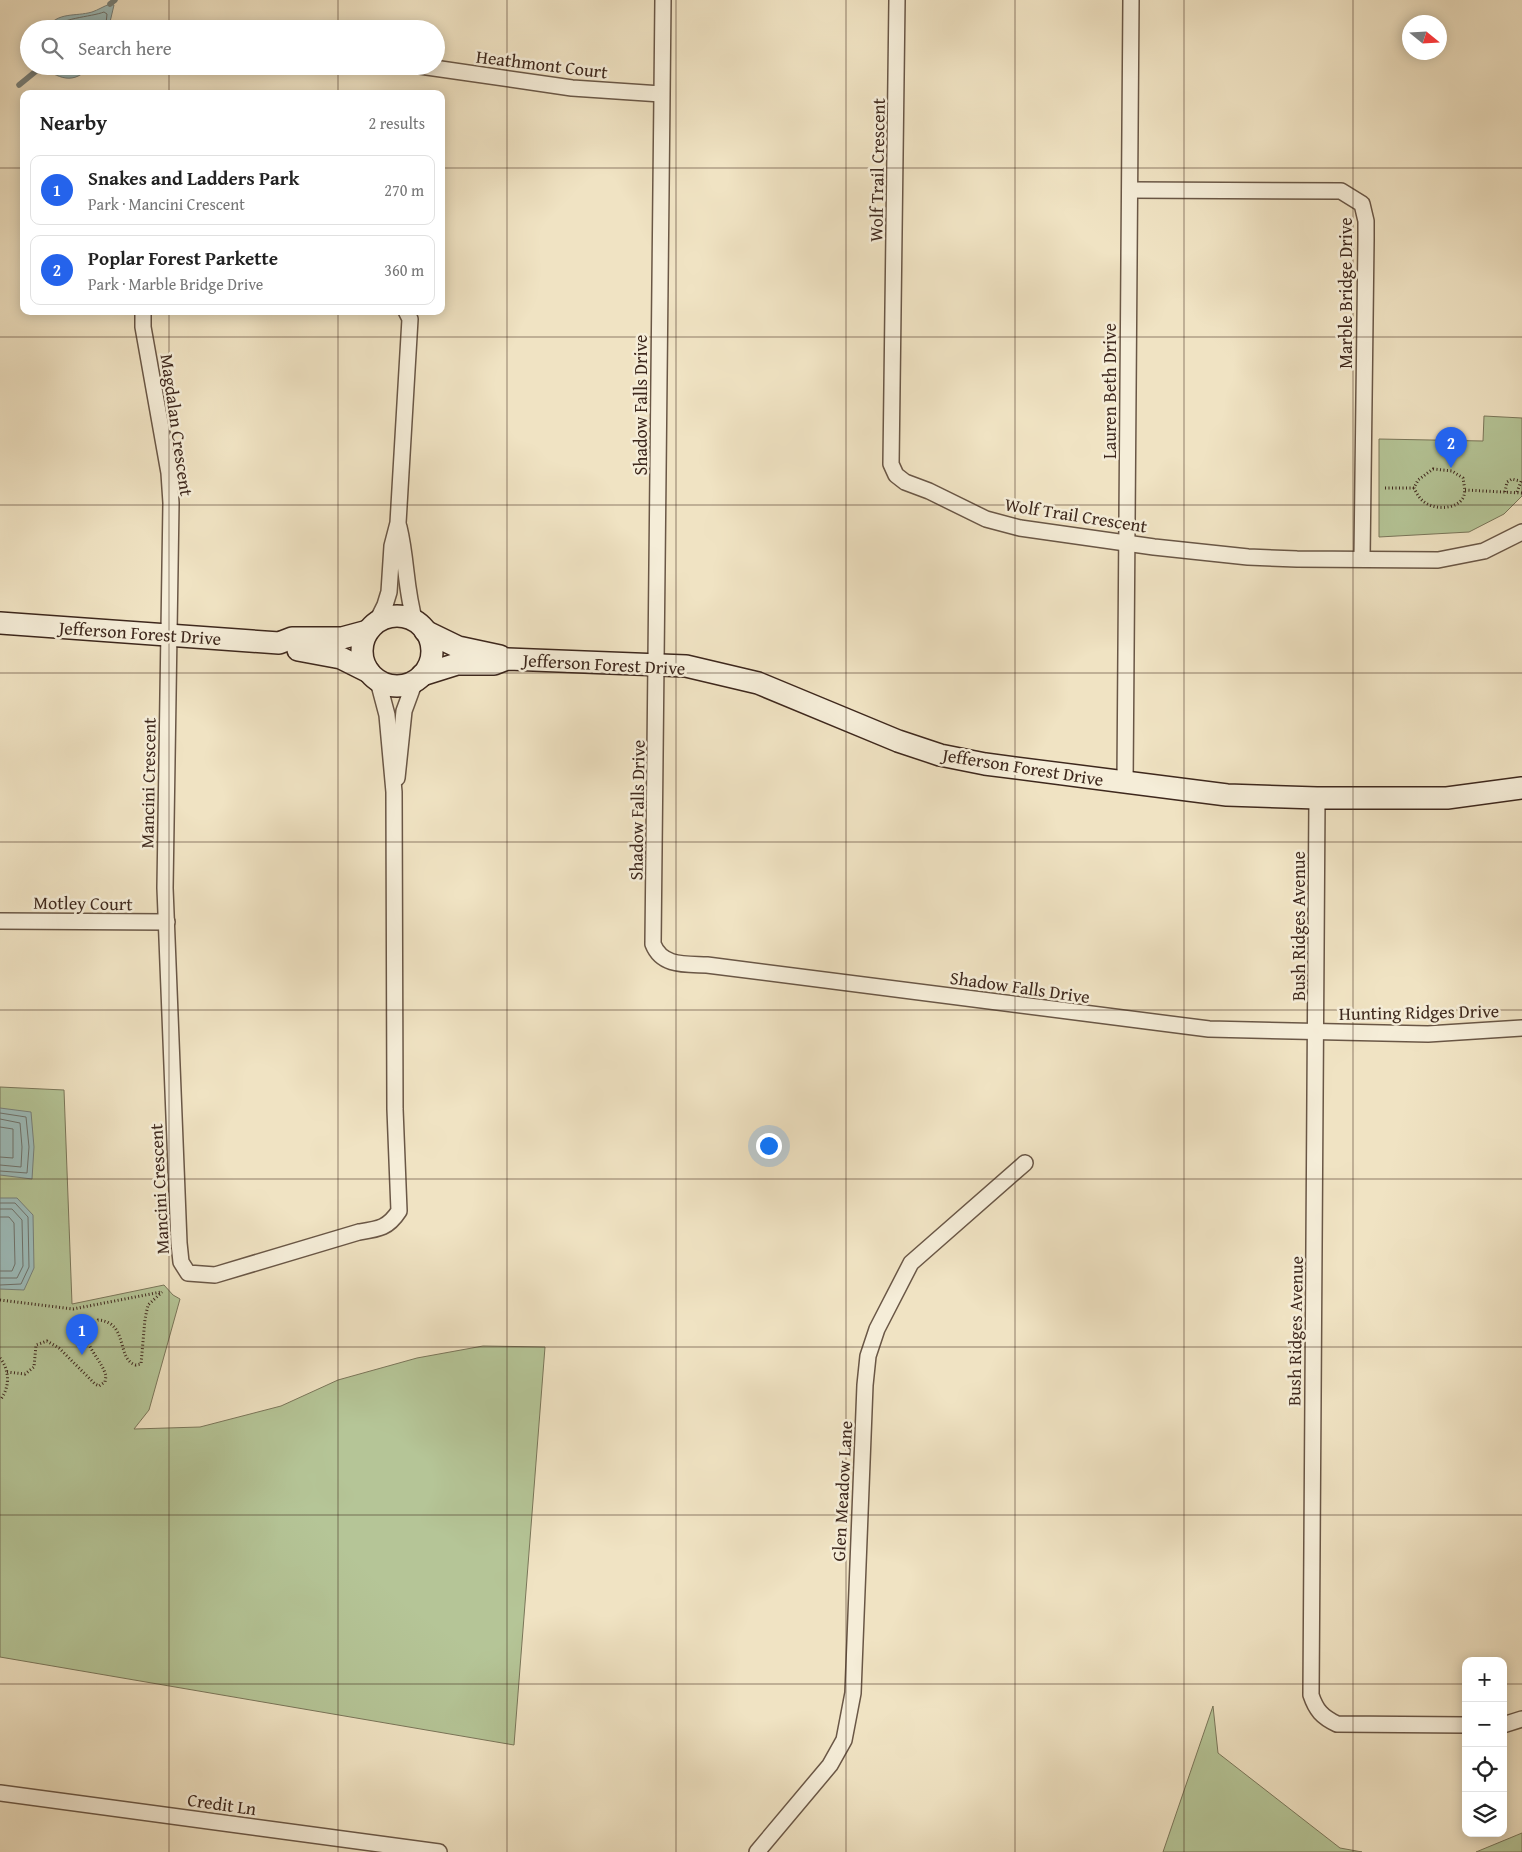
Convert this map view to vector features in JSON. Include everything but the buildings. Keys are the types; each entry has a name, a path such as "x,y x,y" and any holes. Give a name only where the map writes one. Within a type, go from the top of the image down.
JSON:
{"street":[{"name":"Shadow Falls Drive","path":"663,0 653,944 657,953 662,958 682,964 707,964 1136,1022 1240,1032 1317,1033"},
{"name":"Wolf Trail Crescent","path":"897,0 891,464 896,475 905,482 986,519 1020,528 1248,557 1438,560 1484,551 1522,532"},
{"name":"Lauren Beth Drive","path":"1125,782 1131,0"},
{"name":"Heathmont Court","path":"445,70 572,88 661,94"},
{"name":"Marble Bridge Drive","path":"1130,190 1341,191 1362,204 1366,221 1362,558"},
{"name":"Magdalan Crescent","path":"142,315 170,473 168,635"},
{"path":"398,523 403,545 405,583 420,626 432,651 428,666 419,678 400,686 385,685 373,677 362,654 362,644 385,605 389,592 392,546 398,523 410,319 408,315"},
{"path":"371,628 392,617 407,618 420,626"},
{"name":"Jefferson Forest Drive","path":"0,623 280,643 291,649 341,658 373,677"},
{"name":"Jefferson Forest Drive","path":"420,626 458,647 495,653 507,659"},
{"name":"Jefferson Forest Drive","path":"280,643 292,638 342,638 371,628"},
{"name":"Mancini Crescent","path":"168,635 167,922 179,1243 181,1262 188,1273 215,1275 391,1224 400,1211 395,1109 394,792 387,715 373,677"},
{"name":"Jefferson Forest Drive","path":"419,678 457,664 494,664 507,659 686,666 758,683 898,741 940,755 985,764 1227,795 1317,798 1447,798 1522,788"},
{"name":"Mancini Crescent","path":"394,792 401,758 404,710 419,678"},
{"name":"Bush Ridges Avenue","path":"1317,798 1317,1033 1311,1695 1316,1709 1326,1719 1337,1724 1462,1725"},
{"name":"Motley Court","path":"0,921 167,922"},
{"name":"Hunting Ridges Drive","path":"1317,1033 1428,1034 1522,1028"},
{"name":"Glen Meadow Lane","path":"757,1852 830,1765 844,1740 853,1693 865,1385 868,1356 877,1329 911,1263 1025,1163"},
{"path":"1507,1724 1522,1719"},
{"name":"Credit Ln","path":"0,1793 439,1852"}],"path":[{"path":"1433,469 1452,471 1463,478 1465,490 1462,499 1453,506 1436,508 1422,501 1414,488 1418,480 1433,469"},
{"path":"1505,492 1507,482 1512,479 1521,480 1517,492"},
{"path":"1385,488 1414,488"},
{"path":"1465,490 1522,493"},
{"path":"0,1300 73,1309 162,1292 148,1305 141,1364 136,1365 129,1361 116,1328 106,1320 98,1320 89,1326 86,1332 86,1340 104,1367 106,1376 103,1384 95,1384 59,1348 46,1341 36,1345 34,1368 25,1374 7,1372"},
{"path":"0,1358 7,1372 8,1384 0,1400"}],"green space":[{"path":"1484,416 1522,418 1522,496 1504,514 1469,532 1379,537 1379,439 1483,441"},
{"path":"0,1087 64,1090 72,1304 164,1285 173,1295 180,1299 149,1410 134,1429 200,1427 281,1406 338,1380 417,1358 483,1346 545,1347 514,1745 0,1657"},
{"path":"1213,1706 1218,1753 1340,1848 1362,1852 1163,1852"},
{"path":"1522,1833 1522,1852 1476,1852"}],"water":[{"path":"110,4 114,5 110,20 55,20 61,17 92,12"},
{"path":"56,75 80,75 72,78"},
{"path":"0,1108 31,1112 34,1147 32,1179 0,1175"},
{"path":"0,1198 17,1198 33,1215 34,1268 24,1290 0,1289"}],"waterway":[{"path":"110,4 115,0"},
{"path":"19,85 31,75"}],"place":[{"name":"Poplar Forest Parkette","path":"1451,468"},
{"name":"Snakes and Ladders Park","path":"82,1355"}]}
